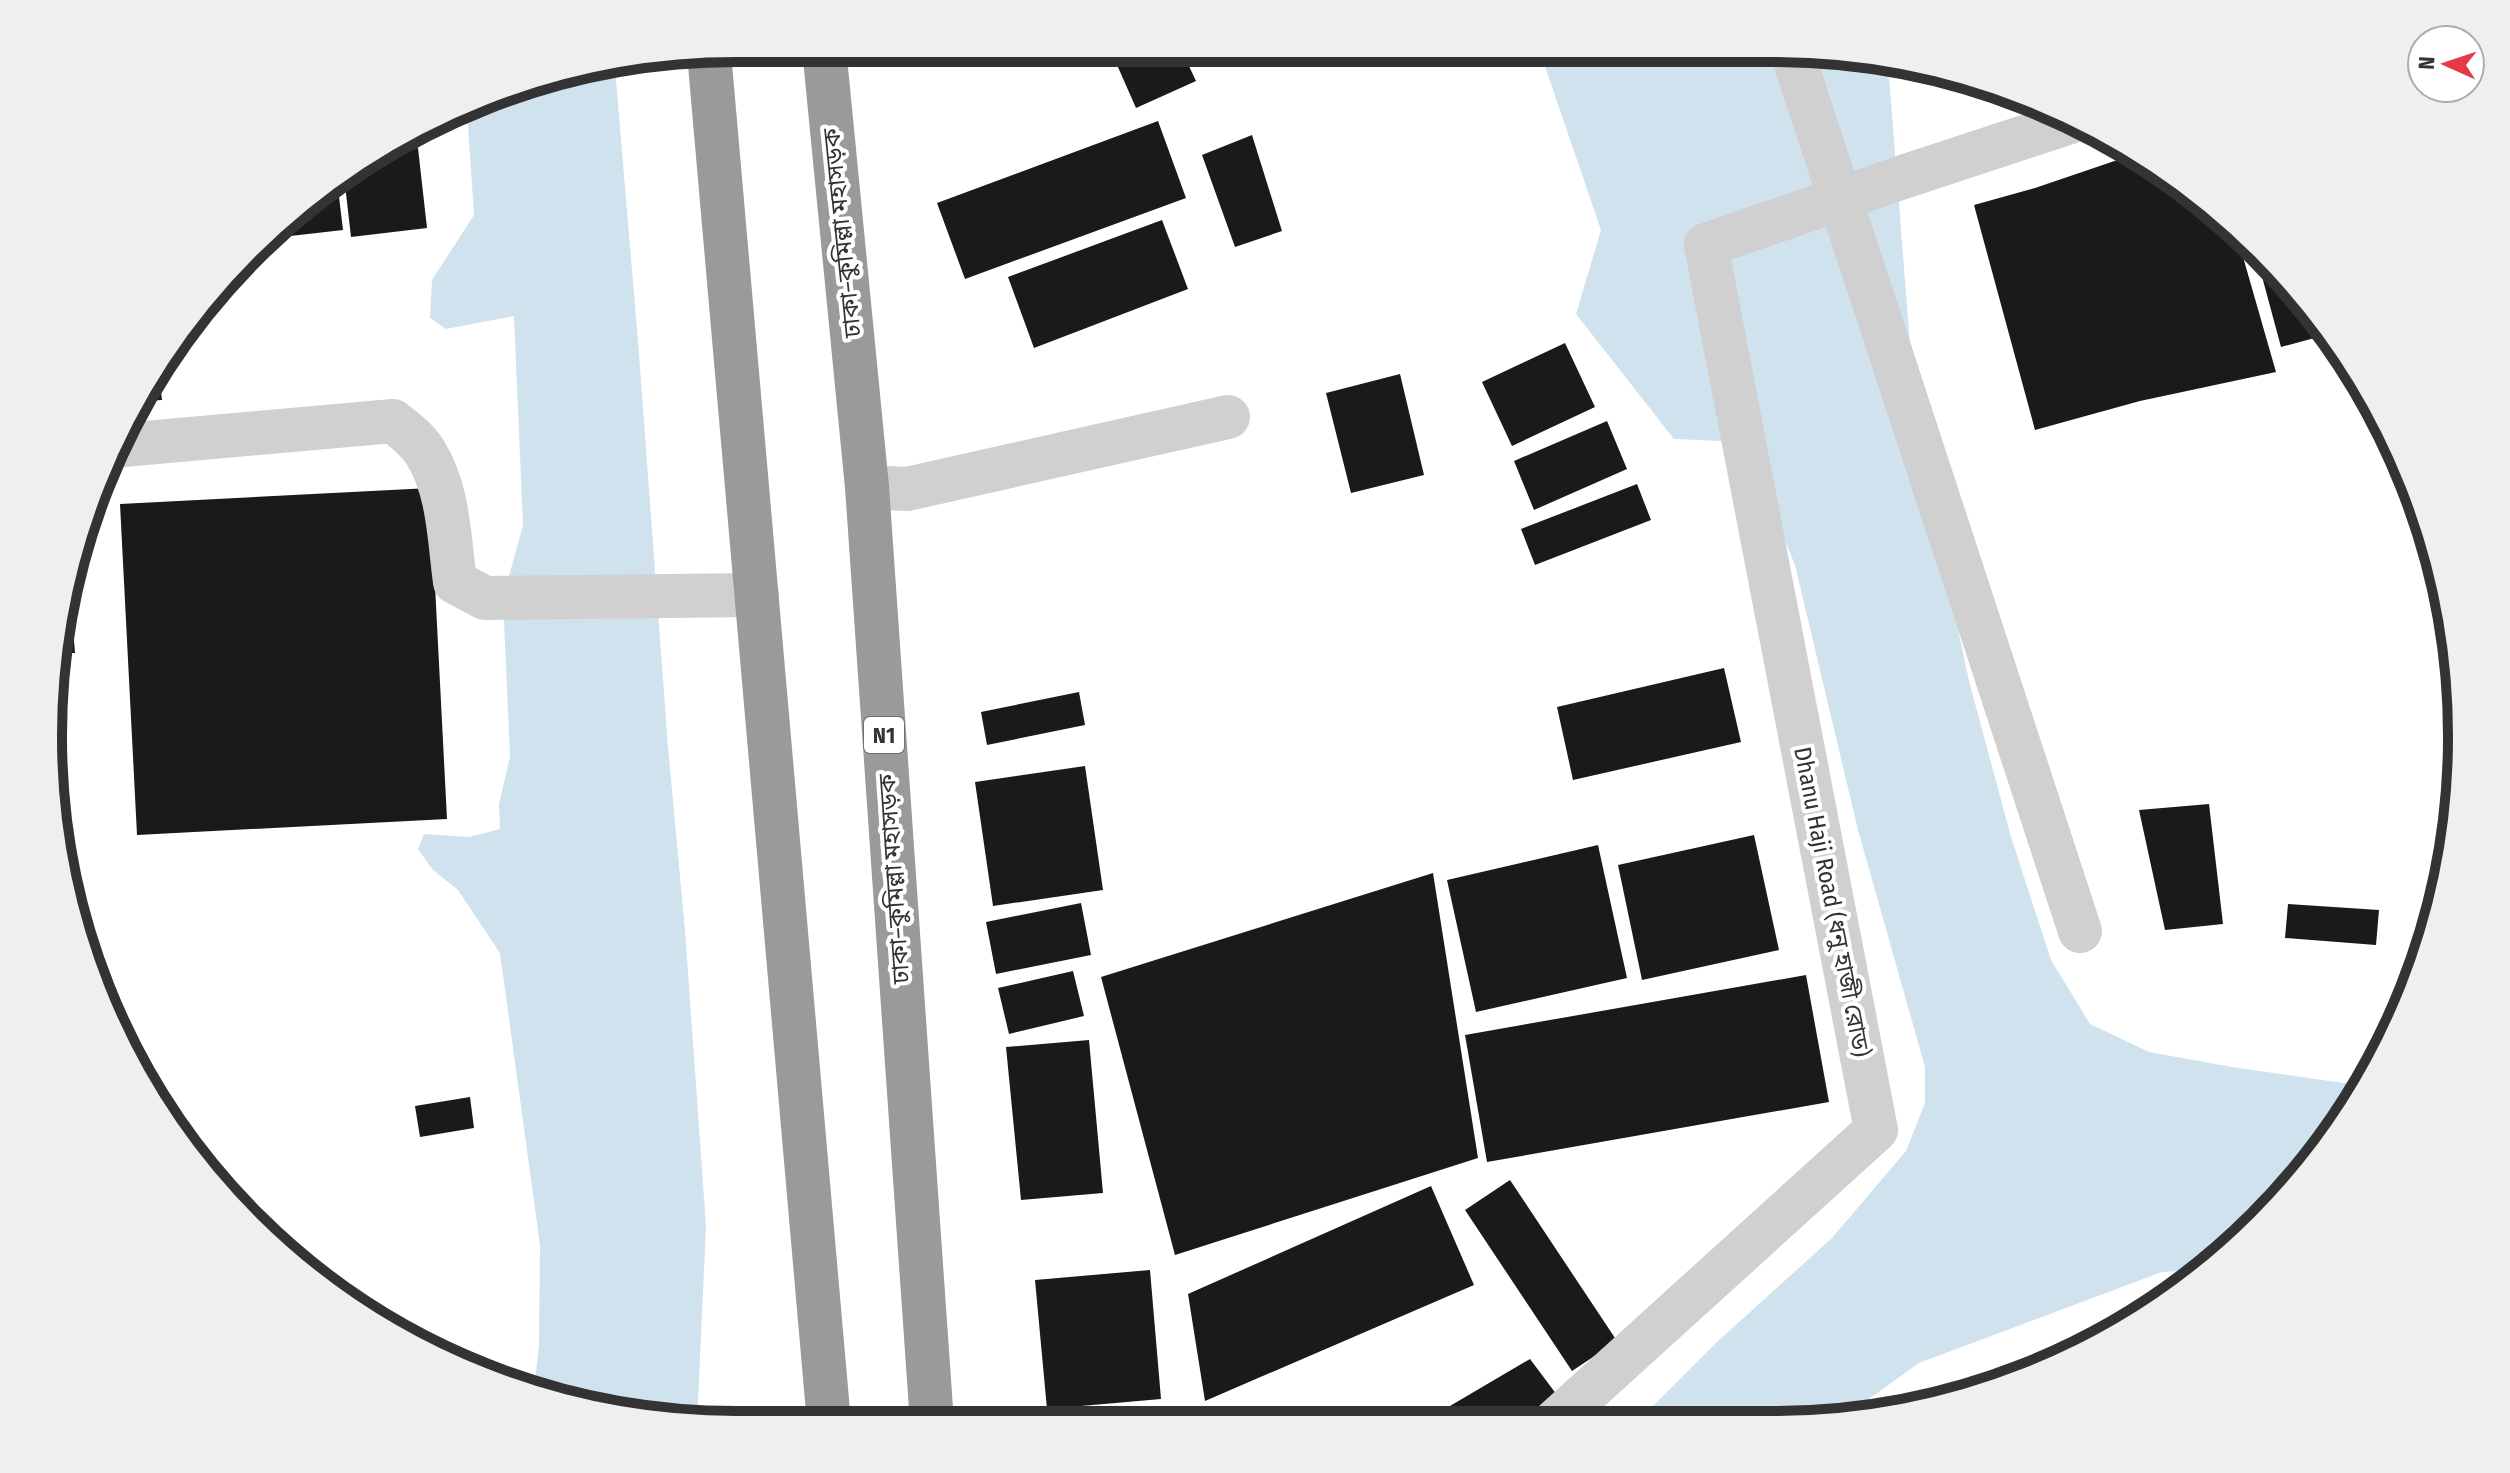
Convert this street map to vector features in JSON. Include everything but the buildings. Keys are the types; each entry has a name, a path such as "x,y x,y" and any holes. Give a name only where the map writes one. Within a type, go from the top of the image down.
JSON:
{"highway":[{"name":"ঢাকা–কুমিল্লা মহাসড়ক","path":"825,62 867,487 931,1411"},
{"path":"710,63 828,1411"}],"street":[{"path":"1795,62 2080,931"},
{"name":"Dhanu Haji Road (ধনু হাজী রোড)","path":"1566,1411 1876,1130 1706,245 2059,126"},
{"path":"867,487 907,489 1228,417"},
{"path":"129,444 393,421 425,451 443,493 455,582 485,598 757,595"}],"water":[{"path":"1543,62 1818,63 1889,72 1917,435 1969,681 2011,837 2051,960 2090,1024 2149,1052 2351,1084 2309,1147 2281,1181 2218,1244 2186,1271 2162,1272 1919,1363 1860,1405 1818,1410 1648,1411 1718,1341 1832,1238 1906,1151 1925,1103 1925,1067 1858,830 1795,565 1744,442 1674,439 1576,314 1601,230"},
{"path":"615,73 706,1226 698,1410 605,1398 535,1380 539,1344 540,1245 500,953 458,890 432,869 418,849 424,834 469,837 500,829 499,804 510,757 503,598 523,525 514,316 446,329 430,318 432,280 474,215 468,118 562,85"}]}
